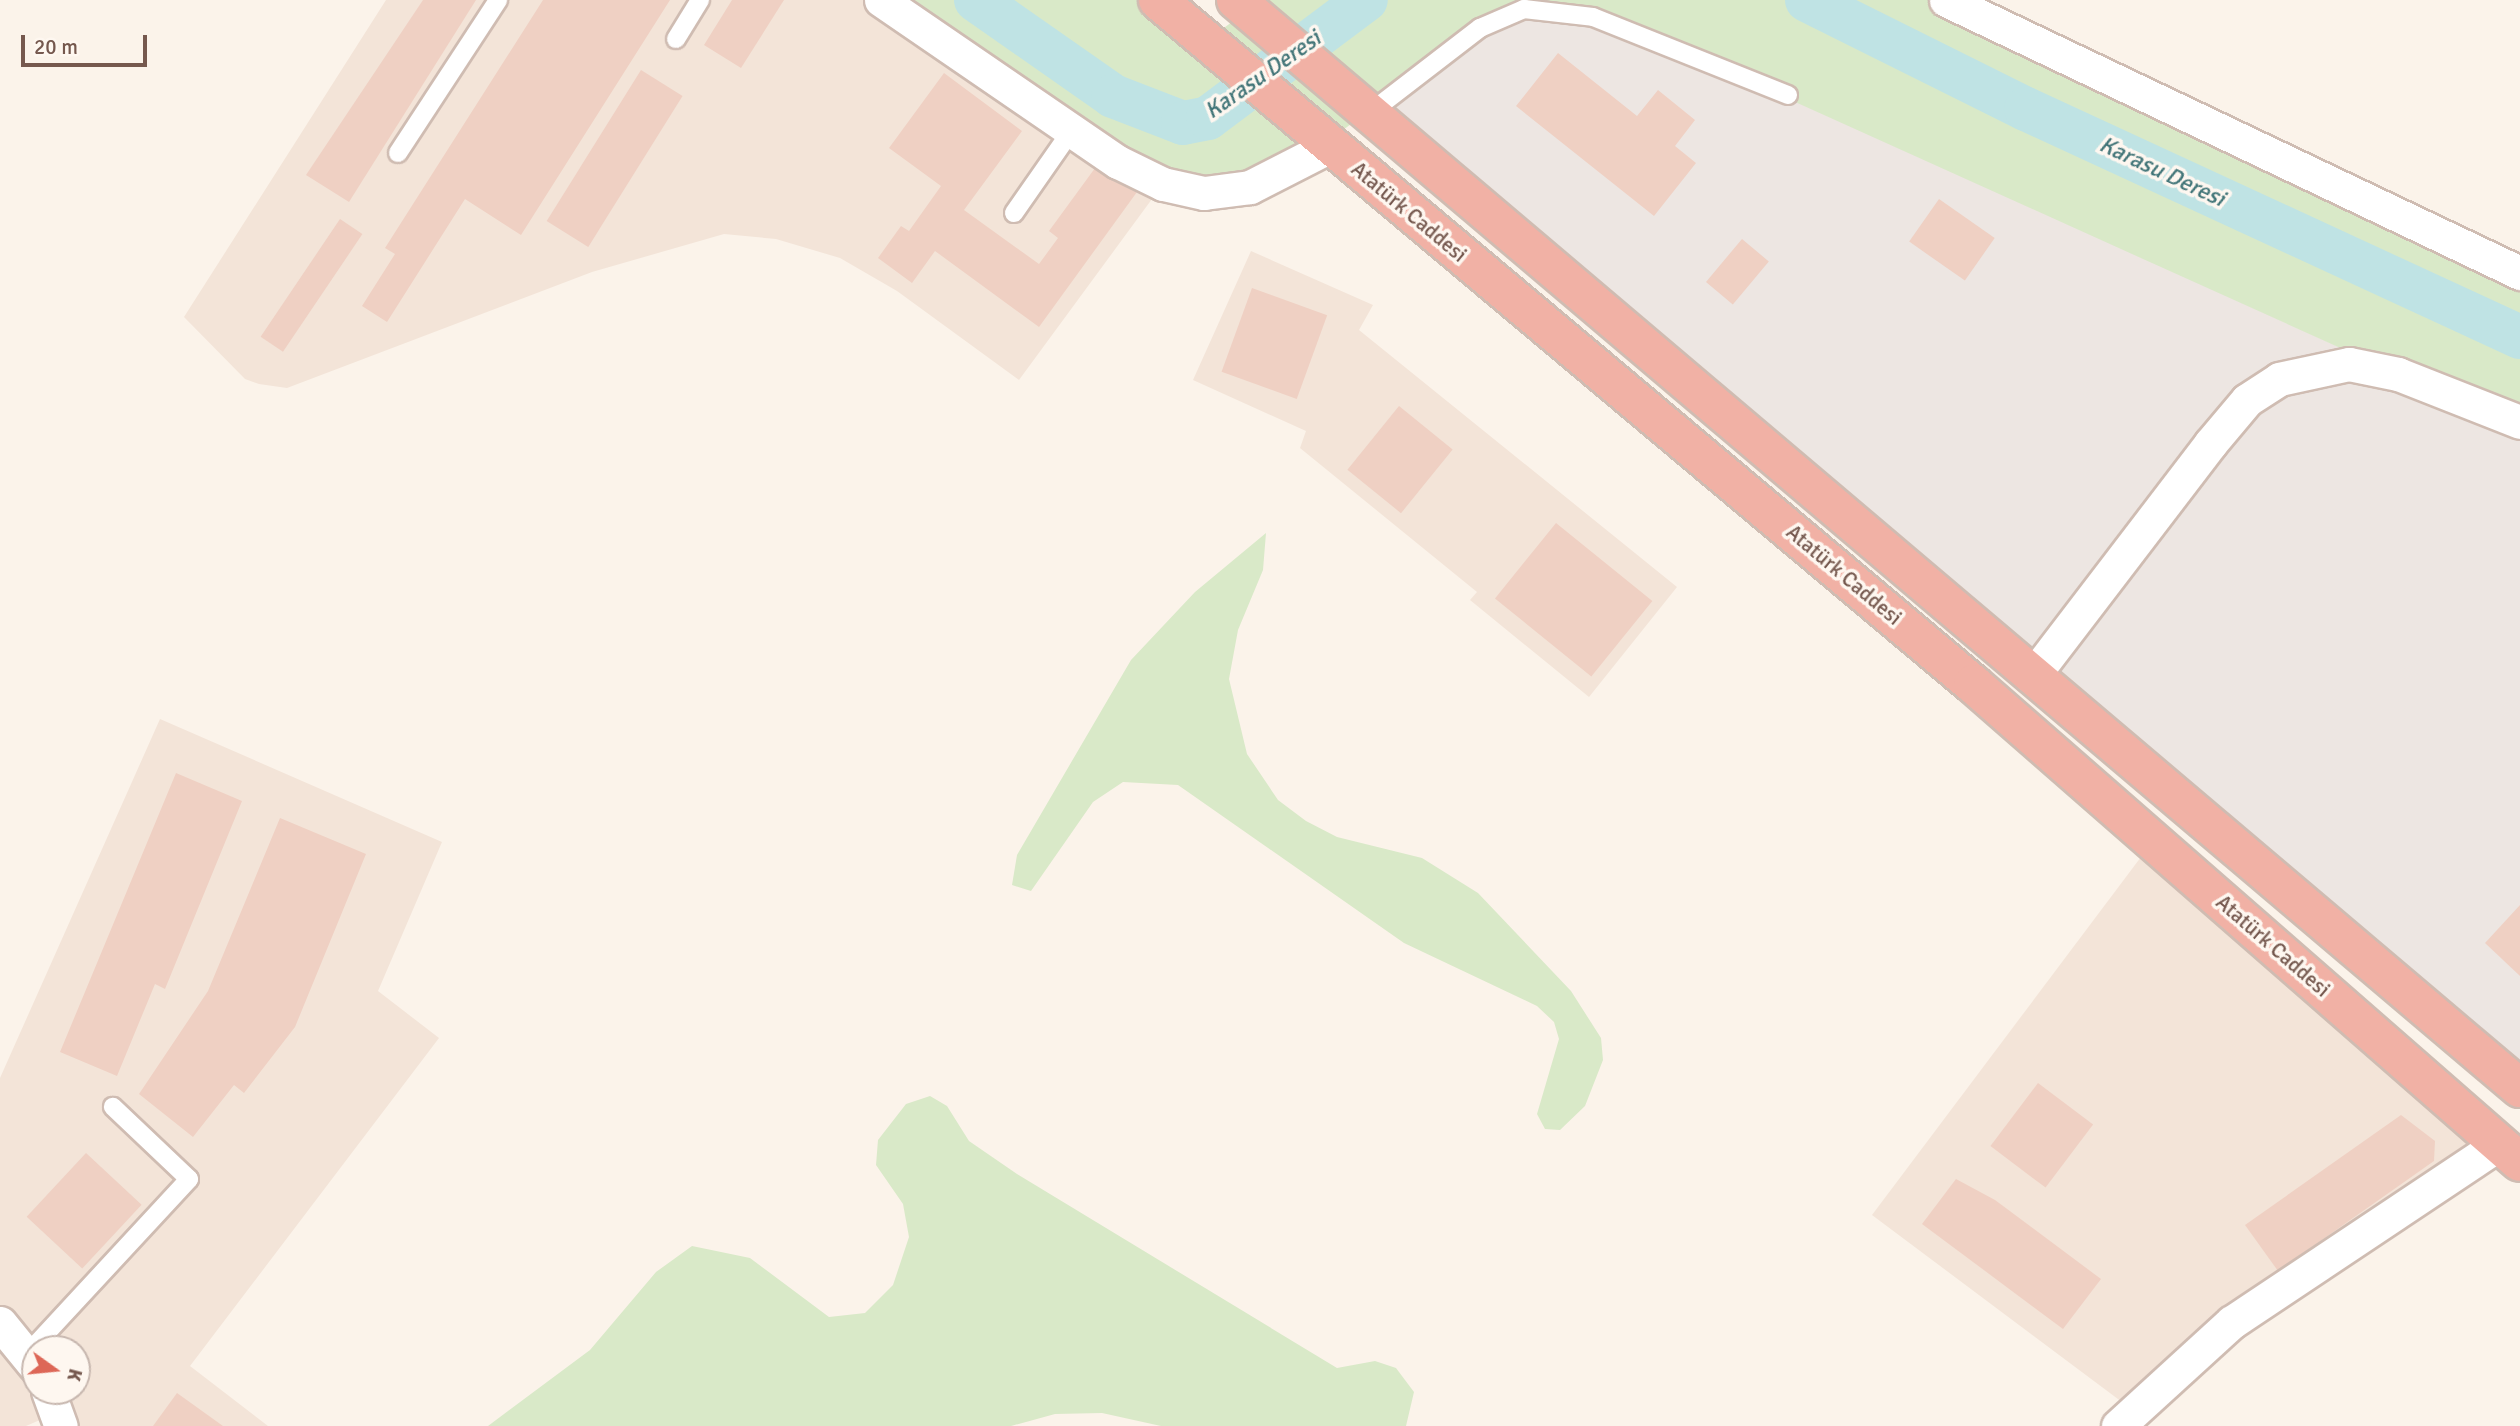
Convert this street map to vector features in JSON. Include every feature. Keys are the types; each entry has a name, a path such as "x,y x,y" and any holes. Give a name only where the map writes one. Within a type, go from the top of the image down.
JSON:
{"highway":[{"name":"Atatürk Caddesi","path":"1158,0 1973,684 2510,1153"},
{"name":"Atatürk Caddesi","path":"1248,3 1367,116 2520,1088"}],"street":[{"path":"881,0 1072,130 1163,184 1204,193 1277,178 1330,146"},
{"path":"1946,0 2520,273"},
{"path":"2032,677 2210,444 2247,400 2278,379 2349,364 2398,374 2520,422"},
{"path":"2118,1426 2232,1322 2510,1153"},
{"path":"0,1323 21,1347"},
{"path":"53,1405 61,1426"}],"lane":[{"path":"398,153 498,0"},
{"path":"676,38 700,0"},
{"path":"1367,116 1480,29 1524,9 1605,20 1788,95"},
{"path":"1014,213 1072,130"},
{"path":"53,1335 189,1179 113,1107"}],"shaded area":[{"path":"386,0 881,0 1163,184 1019,380 897,291 840,258 776,239 724,234 592,272 287,388 259,384 245,379 184,317"},
{"path":"1556,9 1788,95 2398,374 2520,422 2520,1088 1367,115 1480,28"},
{"path":"1251,251 1373,305 1359,330 1677,587 1589,697 1470,600 1477,592 1300,448 1306,431 1193,380"},
{"path":"160,719 442,842 378,991 439,1038 190,1366 268,1426 61,1426 56,1413 26,1426 0,1426 0,1078"},
{"path":"2153,841 2499,1144 2134,1411 1872,1215"}],"green space":[{"path":"881,0 1158,0 1206,41 1262,0 1946,0 2520,273 2520,422 2398,374 1640,32 1524,9 1417,76 1277,178 1181,190"},
{"path":"1266,533 1263,570 1238,630 1229,679 1247,754 1278,800 1306,821 1337,837 1422,858 1478,893 1571,991 1601,1038 1603,1060 1585,1106 1560,1130 1545,1129 1537,1114 1559,1039 1554,1022 1537,1006 1404,943 1178,785 1123,782 1093,802 1031,891 1012,885 1017,855 1131,660 1195,592"},
{"path":"930,1096 947,1106 969,1141 1017,1174 1337,1368 1375,1361 1396,1368 1414,1392 1406,1426 1161,1426 1102,1413 1055,1414 1011,1426 488,1426 590,1350 656,1272 692,1246 750,1258 829,1317 865,1313 893,1285 909,1237 903,1204 876,1165 878,1140 906,1104"}],"building":[{"path":"423,0 476,0 349,202 306,175"},
{"path":"543,0 670,0 521,235 465,199 387,322 362,306 395,254 385,248"},
{"path":"732,0 784,0 741,68 704,45"},
{"path":"1558,53 1637,116 1658,90 1695,120 1675,146 1696,163 1654,216 1516,106"},
{"path":"641,70 683,96 588,247 547,221"},
{"path":"944,73 1022,131 964,210 1039,264 1058,238 1049,231 1098,164 1137,192 1039,327 935,251 912,283 878,258 901,226 909,231 941,186 889,148"},
{"path":"1939,199 1995,238 1965,281 1909,242"},
{"path":"340,219 362,234 283,352 261,337"},
{"path":"1742,239 1769,261 1733,304 1706,282"},
{"path":"1252,288 1327,315 1297,399 1222,372"},
{"path":"1399,406 1453,449 1401,513 1347,470"},
{"path":"1556,523 1652,601 1591,676 1495,598"},
{"path":"176,773 242,801 165,989 155,984 117,1076 60,1052"},
{"path":"280,818 366,854 295,1027 244,1093 234,1085 193,1137 139,1094 208,991"},
{"path":"2520,905 2520,976 2485,943"},
{"path":"2038,1083 2093,1125 2046,1188 1990,1146"},
{"path":"2401,1115 2435,1141 2434,1161 2278,1271 2245,1225"},
{"path":"86,1153 142,1205 82,1268 27,1217"},
{"path":"1956,1179 1995,1200 2101,1279 2063,1329 1922,1224"},
{"path":"177,1393 223,1426 153,1426"}],"waterway":[{"name":"Karasu Deresi","path":"976,0 1113,96 1183,123 1208,118 1366,0"},
{"name":"Karasu Deresi","path":"1807,0 2026,109 2520,337"}]}
